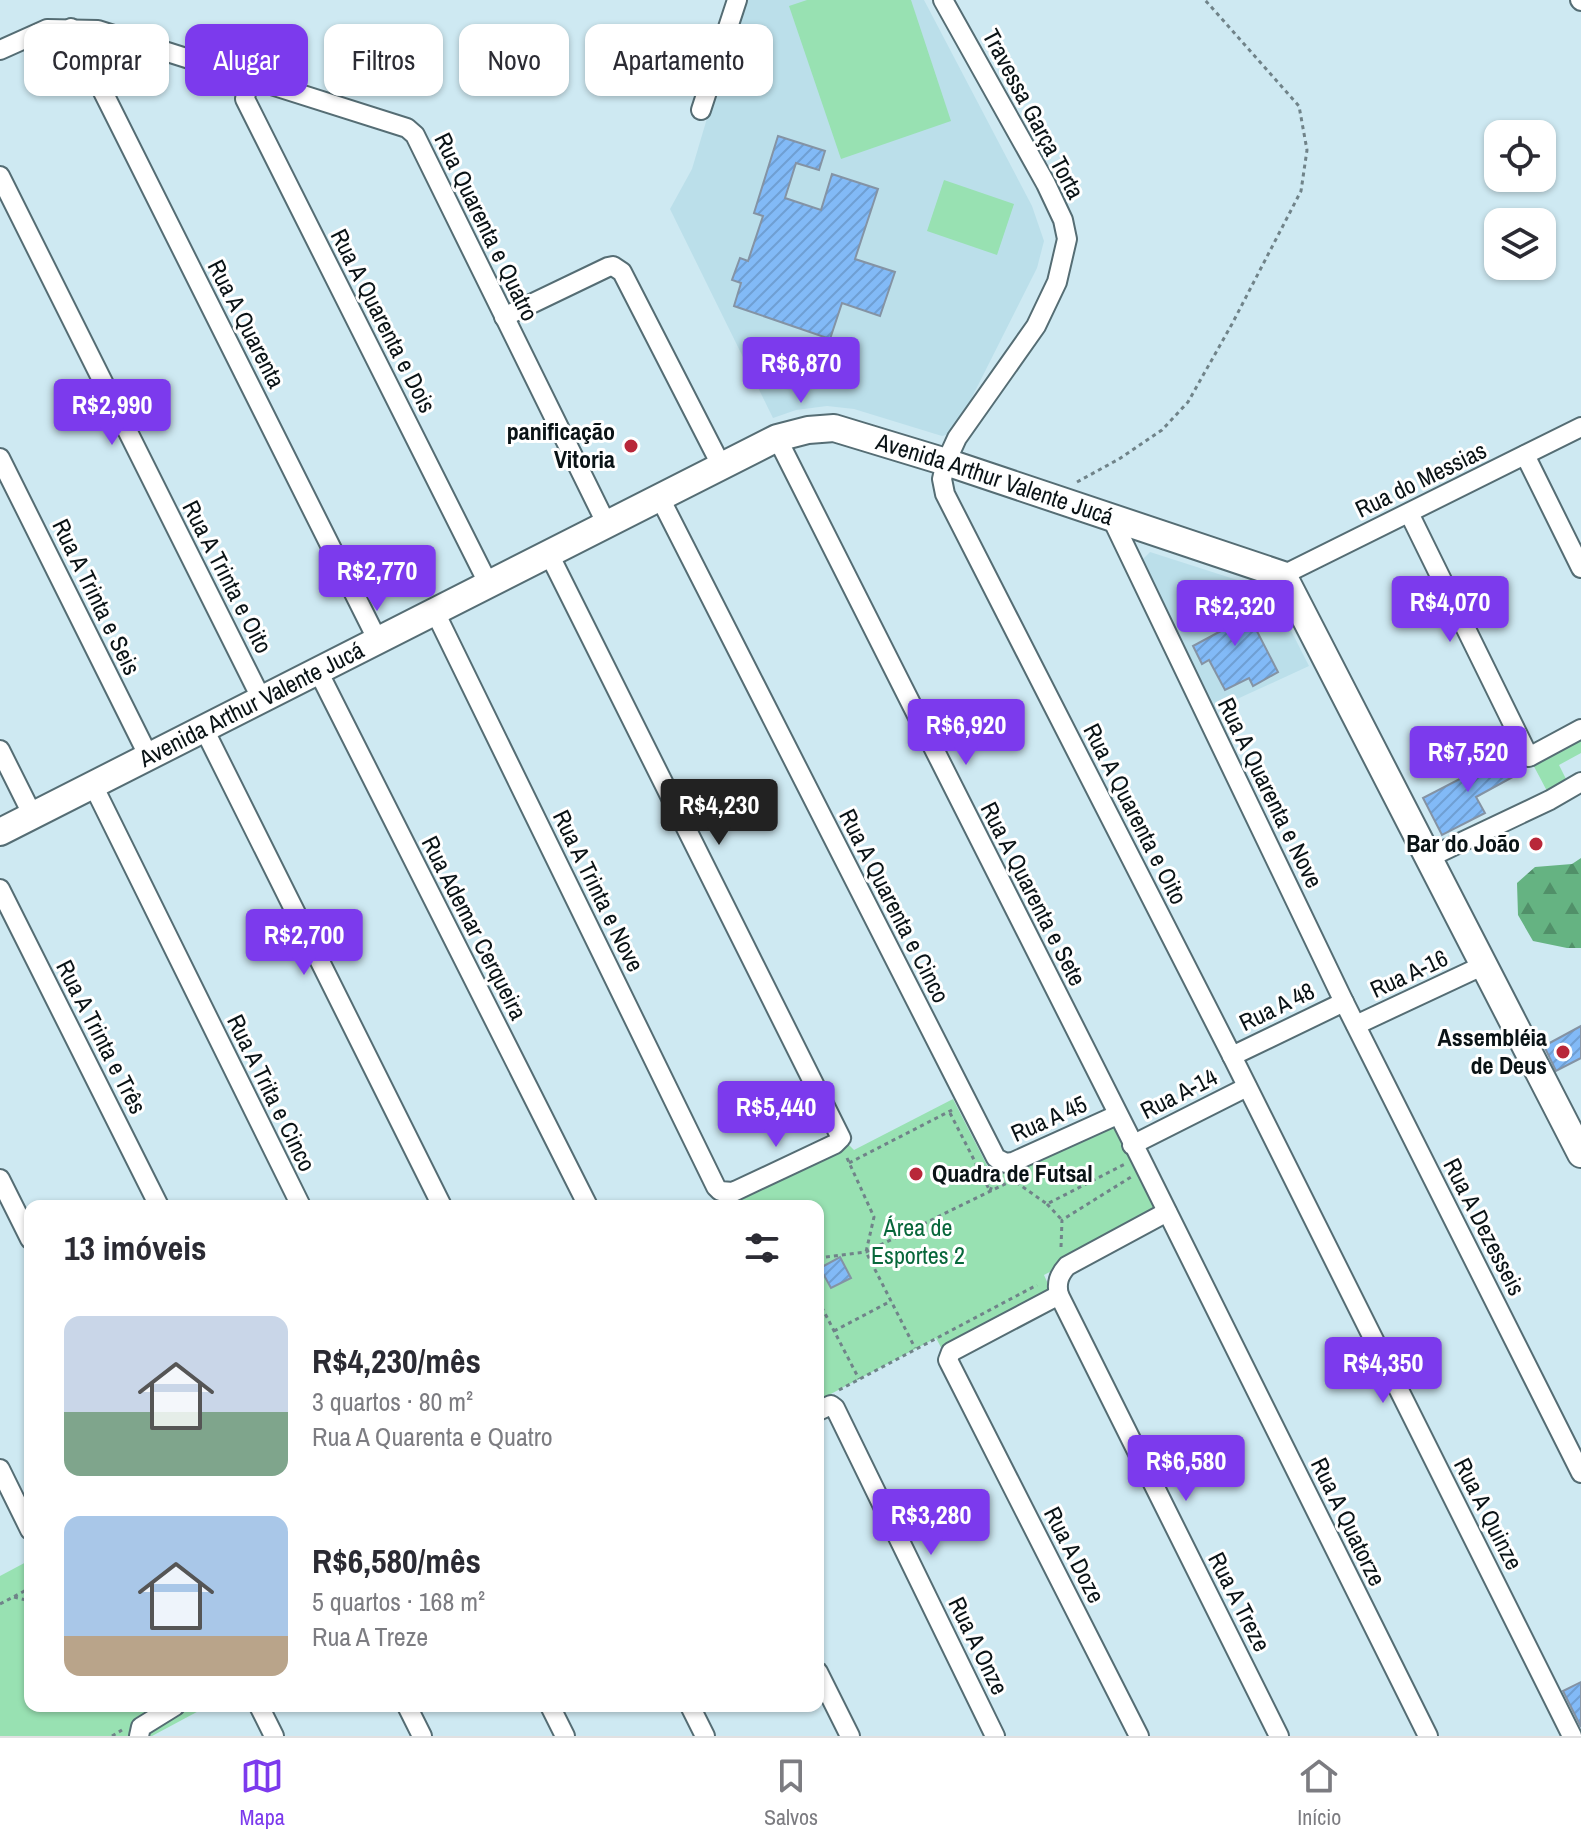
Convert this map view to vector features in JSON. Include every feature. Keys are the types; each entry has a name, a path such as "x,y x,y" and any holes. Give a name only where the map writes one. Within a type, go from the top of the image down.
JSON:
{"street":[{"path":"701,110 737,0"},
{"name":"Travessa Garça Torta","path":"943,0 1046,184 1063,220 1067,239 1057,282 1036,326 957,438 946,462"},
{"name":"Rua Quarenta e Quatro","path":"0,50 24,38"},
{"name":"Rua Quarenta e Quatro","path":"308,95 407,128 415,135 607,525"},
{"name":"Rua A Quarenta","path":"105,96 378,641"},
{"name":"Rua A Quarenta e Dois","path":"246,96 489,585"},
{"name":"Rua A Trinta e Oito","path":"0,176 262,700"},
{"path":"504,317 608,267 613,266 622,272 722,467"},
{"name":"Rua do Messias","path":"1283,575 1581,427"},
{"name":"Avenida Arthur Valente Jucá","path":"0,832 777,438 808,430 834,428 946,462 1283,575"},
{"name":"Rua A Quarenta e Sete","path":"777,438 1117,1115"},
{"path":"1525,455 1581,568"},
{"name":"Rua A Trinta e Seis","path":"0,458 149,757"},
{"name":"Rua A Quarenta e Oito","path":"946,462 942,479 945,494 1232,1056"},
{"name":"Rua A Quarenta e Cinco","path":"660,498 958,1107 1001,1162"},
{"path":"1409,513 1529,757 1581,729"},
{"name":"Rua A Quarenta e Nove","path":"1112,519 1344,1002"},
{"path":"549,554 841,1138 840,1142"},
{"path":"1283,575 1581,1154"},
{"name":"Rua A Trinta e Nove","path":"435,612 720,1191 733,1192 840,1142"},
{"name":"Rua Ademar Cerqueira","path":"318,671 585,1200"},
{"path":"204,729 439,1200"},
{"path":"0,750 33,816"},
{"path":"1428,858 1581,782"},
{"name":"Rua A Trita e Cinco","path":"93,785 298,1200"},
{"name":"Rua A Trinta e Três","path":"0,889 156,1200"},
{"name":"Rua A-16","path":"1356,1025 1482,966"},
{"name":"Rua A 48","path":"1232,1056 1344,1002"},
{"name":"Rua A Dezesseis","path":"1344,1002 1581,1473"},
{"name":"Rua A Quinze","path":"1232,1056 1572,1736"},
{"name":"Rua A-14","path":"1139,1157 1247,1087"},
{"name":"Rua A Quatorze","path":"1117,1115 1428,1736"},
{"name":"Rua A 45","path":"1001,1162 1013,1162 1117,1115"},
{"path":"0,1179 24,1227"},
{"path":"1059,1295 1057,1286 1061,1272 1067,1266 1167,1212"},
{"name":"Rua A Doze","path":"1059,1295 951,1352 948,1360 1139,1736"},
{"name":"Rua A Treze","path":"1059,1295 1279,1736"},
{"name":"Rua A Onze","path":"827,1403 995,1736"},
{"path":"0,1469 24,1518"},
{"path":"824,1684 850,1736"},
{"path":"139,1736 141,1727 165,1712"},
{"path":"262,1712 274,1736"},
{"path":"410,1712 422,1736"},
{"path":"553,1712 565,1736"},
{"path":"693,1712 705,1736"}],"path":[{"path":"1050,497 1119,459 1162,430 1188,402 1301,191 1307,150 1299,106 1205,0"},
{"path":"849,1163 958,1107 990,1191"},
{"path":"840,1142 874,1217 866,1252 915,1348"},
{"path":"1047,1204 1139,1157"},
{"path":"1062,1220 1139,1157"},
{"path":"824,1257 866,1252 1013,1180 1047,1204 1062,1220 1061,1272 859,1379 827,1403"},
{"path":"834,1331 891,1301"},
{"path":"824,1312 859,1379"},
{"path":"0,1604 24,1591"},
{"path":"14,1597 24,1600"}],"shaded area":[{"path":"742,0 924,0 1032,206 1044,241 1037,268 954,433 942,436 854,409 827,406 796,410 773,418 670,209 692,169 714,96 773,96 773,24 735,24"},
{"path":"1150,552 1262,588 1275,599 1309,666 1213,710 1143,559"}],"green space":[{"path":"807,0 911,0 951,121 841,159 789,6"},
{"path":"944,180 1014,204 997,255 927,231"},
{"path":"1581,730 1581,753 1559,765 1567,781 1547,791 1529,757"},
{"path":"1581,858 1581,948 1533,941 1518,915 1517,883 1535,867 1572,864"},
{"name":"Área de Esportes 2","path":"953,1099 992,1175 1111,1112 1163,1212 1044,1275 1052,1293 943,1351 936,1338 827,1396 828,1408 824,1410 824,1200 733,1200 846,1142 854,1150"},
{"path":"24,1563 24,1712 197,1712 152,1736 0,1736 0,1576"}],"building":[{"path":"778,136 825,151 819,170 796,163 785,198 821,210 832,174 878,189 855,259 895,272 880,316 842,303 830,339 734,306 741,283 732,280 740,258 748,261 763,216 754,213"},
{"path":"1229,594 1240,616 1247,612 1278,672 1253,686 1249,678 1225,690 1209,660 1202,664 1193,646 1221,631 1208,606"},
{"path":"1510,753 1520,773 1476,797 1485,813 1442,835 1423,798"},
{"name":"Assembléia de Deus","path":"1581,1026 1581,1058 1556,1071 1544,1046"},
{"path":"840,1257 851,1278 831,1288 824,1275 824,1266"},
{"path":"1581,1682 1581,1727 1563,1691"}],"place":[{"name":"panificação Vitoria","path":"631,446"},
{"name":"Bar do João","path":"1536,844"},
{"name":"Assembléia de Deus","path":"1563,1052"},
{"name":"Quadra de Futsal","path":"916,1174"}]}
